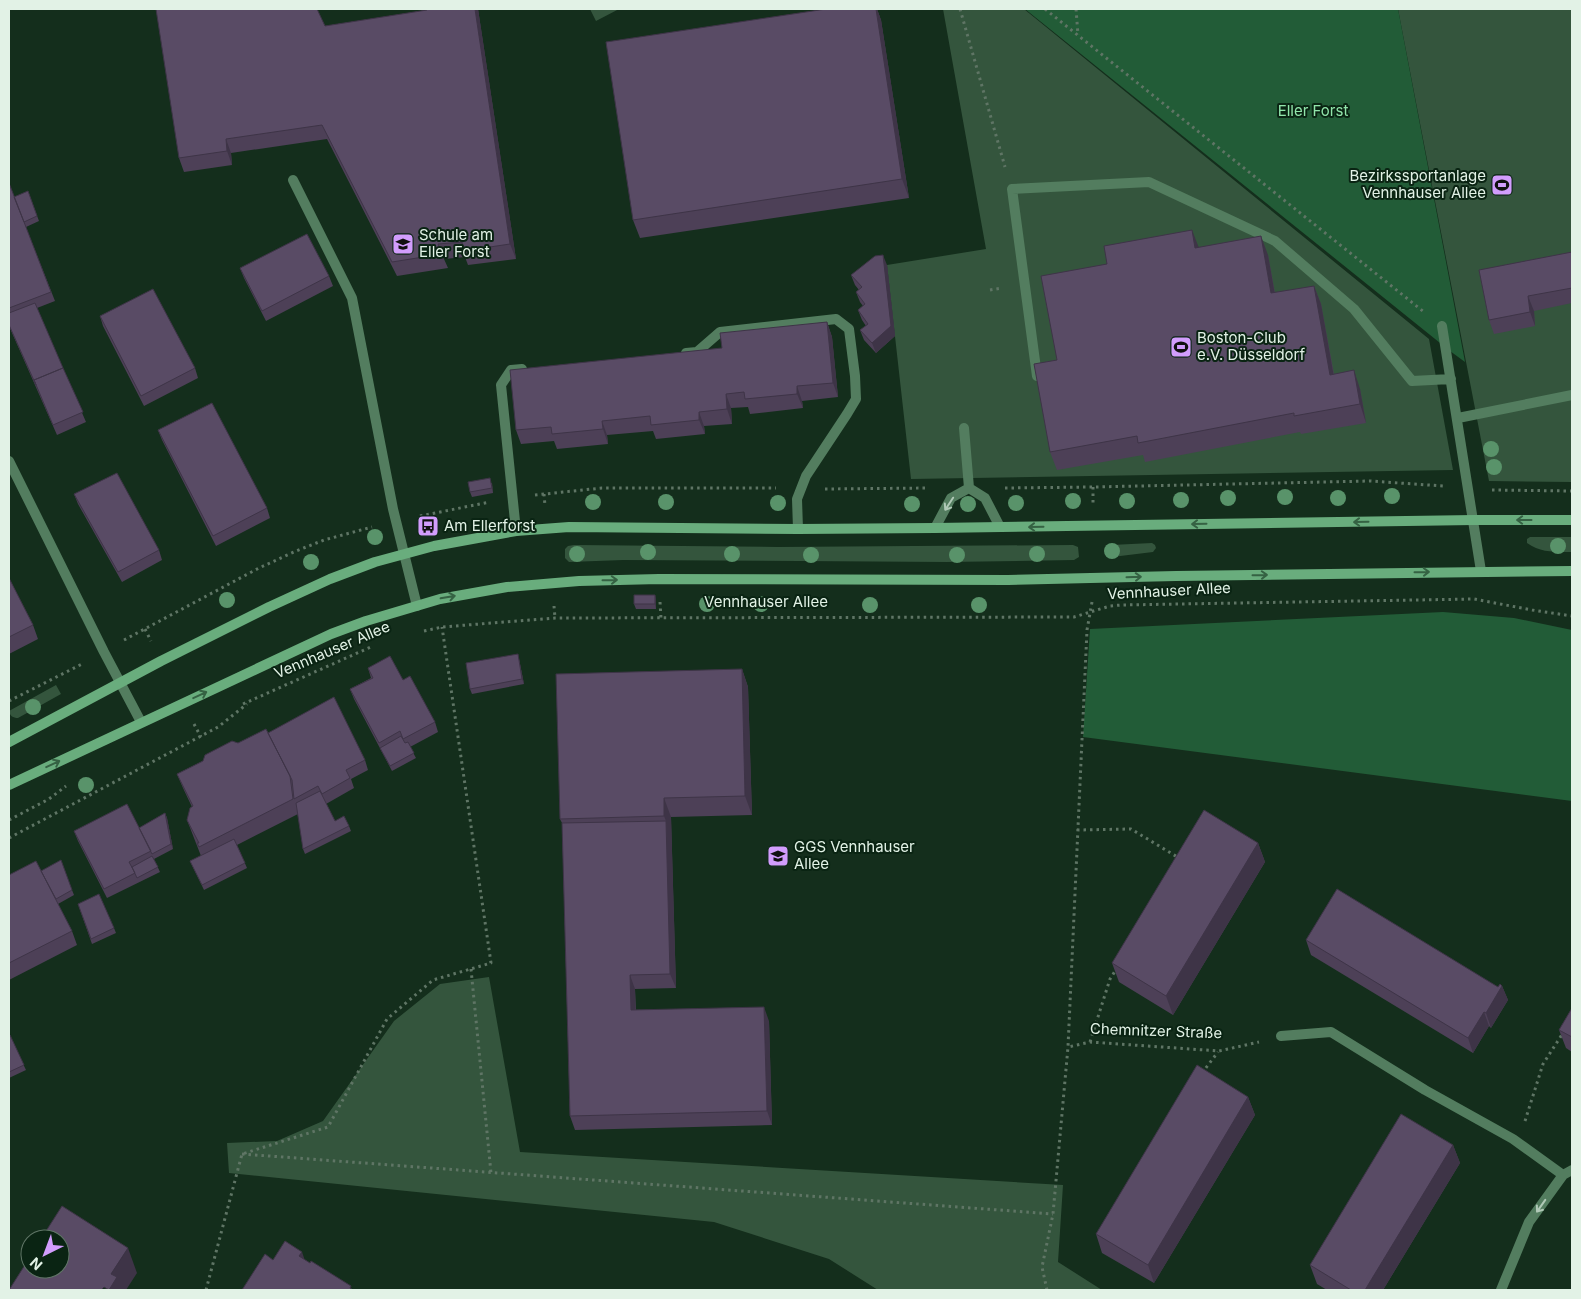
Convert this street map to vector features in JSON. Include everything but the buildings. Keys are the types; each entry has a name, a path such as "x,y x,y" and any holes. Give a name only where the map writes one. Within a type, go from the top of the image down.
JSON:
{"main road":[{"path":"9,742 120,682 269,607 339,576 375,562 404,554 475,537 516,531 579,527 798,529 1572,520"},
{"name":"Vennhauser Allee","path":"9,785 331,634 366,621 440,599 507,587 579,581 659,579 1008,580 1572,571"}],"street":[{"path":"293,180 352,298 396,521 417,606"},
{"path":"1038,377 1012,189 1149,182 1275,241 1354,309 1412,382 1452,378"},
{"path":"677,354 697,352 720,332 836,318 848,329 855,376 856,399 806,476 797,499 798,529"},
{"path":"1442,326 1452,378 1481,571"},
{"path":"516,531 500,384 511,370 530,368"},
{"path":"1458,418 1572,395"},
{"path":"964,428 969,488"},
{"path":"9,461 141,722"},
{"path":"969,488 984,498 1000,527"},
{"path":"935,528 951,498 969,488"},
{"path":"1281,1036 1331,1032 1568,1173 1530,1222 1502,1290"}],"path":[{"path":"960,9 1012,189"},
{"path":"1045,9 1442,326"},
{"path":"1076,9 1078,35"},
{"path":"1093,487 1093,507"},
{"path":"1491,490 1572,491"},
{"path":"122,641 259,568 324,540 396,521 513,498 544,494 547,528"},
{"path":"425,515 427,520"},
{"name":"Chemnitzer Straße","path":"1093,596 1087,630 1068,1047 1090,1042 1219,1051 1281,1036"},
{"path":"660,598 661,618"},
{"name":"Vennhauser Allee","path":"415,633 442,628 555,618 1074,617 1110,606 1121,605 1474,599 1572,616"},
{"path":"242,1154 328,1127 387,1019 432,980 491,963 442,628"},
{"path":"145,629 153,644"},
{"name":"Vennhauser Allee","path":"9,838 218,727 250,702 374,646"},
{"path":"9,701 84,662"},
{"path":"190,717 200,737"},
{"path":"1077,830 1131,829 1183,860"},
{"path":"1090,1042 1110,979 1121,962"},
{"path":"472,969 491,1173"},
{"path":"1512,1139 1527,1118 1543,1064 1567,1025"},
{"path":"1047,1290 1042,1267 1053,1214 1068,1047"},
{"path":"1199,1077 1219,1051"},
{"path":"242,1154 1053,1214"},
{"path":"206,1290 242,1154"}],"green space":[{"path":"590,9 619,9 596,21"},
{"path":"943,9 1024,9 1429,339 1453,470 911,479 887,265 986,249"},
{"name":"Eller Forst","path":"1025,9 1398,9 1465,362 1450,351"},
{"name":"Bezirkssportanlage Vennhauser Allee","path":"1398,9 1572,9 1572,482 1489,481"},
{"path":"1530,537 1572,537 1572,552 1538,549 1527,543 1527,539"},
{"path":"1152,543 1156,548 1153,552 1110,558 1107,554 1107,549 1111,545"},
{"path":"1073,545 1078,547 1079,557 1074,560 947,562 623,560 569,562 565,558 565,549 568,546 778,547"},
{"path":"1443,612 1514,618 1572,630 1572,801 1083,737 1090,629"},
{"path":"56,685 61,694 18,718 10,714 9,711"},
{"path":"489,977 520,1152 1063,1185 1058,1262 1102,1290 878,1290 829,1259 714,1222 229,1173 227,1143 277,1141 323,1121 394,1021 440,984"}],"place":[{"name":"Bezirkssportanlage Vennhauser Allee","path":"1502,185"},
{"name":"Schule am Eller Forst","path":"403,244"},
{"name":"Boston-Club e.V. Düsseldorf","path":"1181,347"},
{"name":"Am Ellerforst","path":"428,526"},
{"name":"GGS Vennhauser Allee","path":"778,856"}]}
